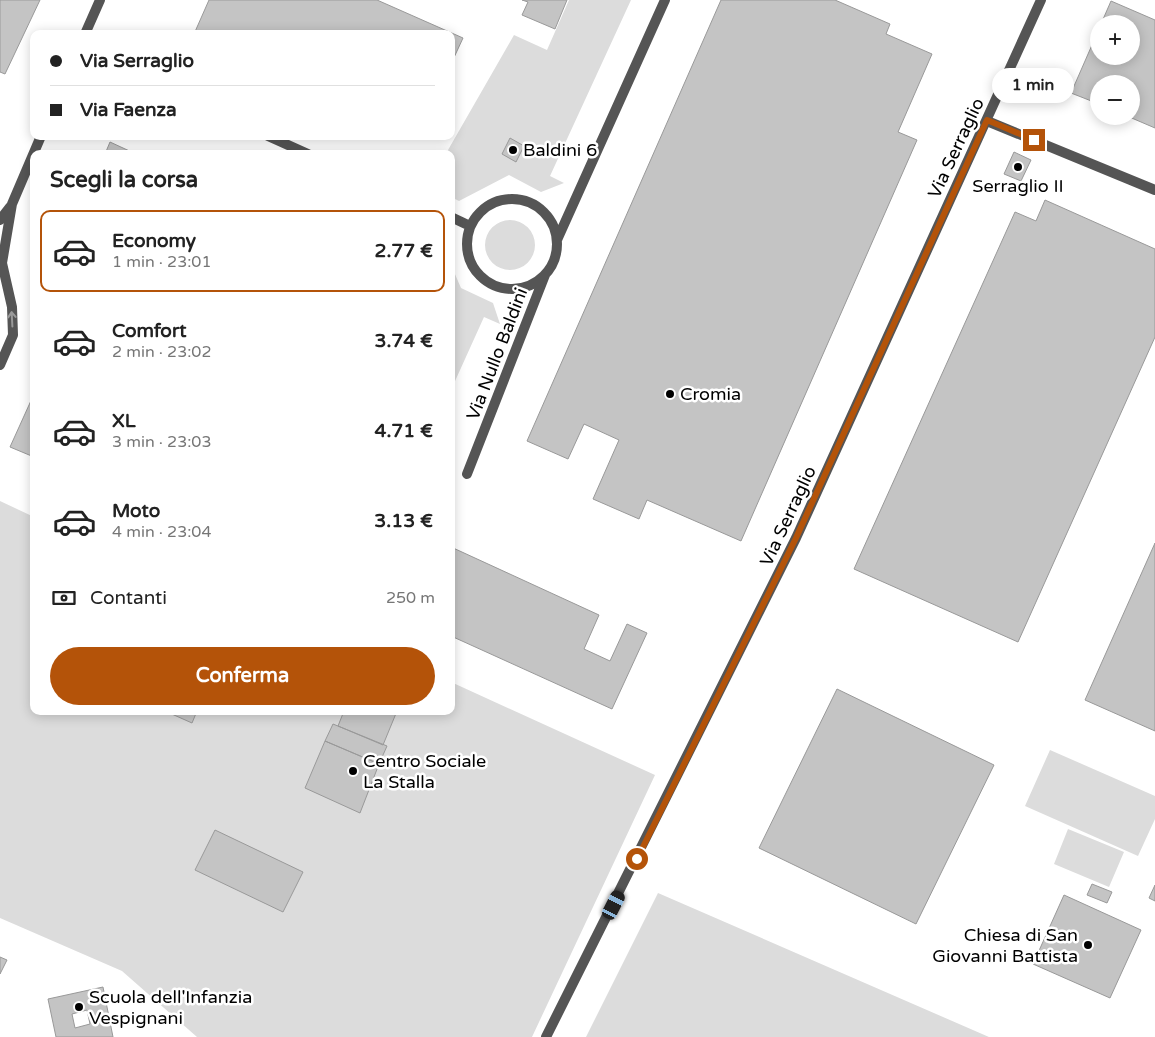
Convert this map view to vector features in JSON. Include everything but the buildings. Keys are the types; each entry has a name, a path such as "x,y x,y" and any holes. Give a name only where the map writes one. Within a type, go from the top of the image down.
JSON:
{"street":[{"path":"87,30 100,0"},
{"name":"Via Nullo Baldini","path":"467,474 546,274 553,264 557,240 665,0"},
{"name":"Via Serraglio","path":"546,1037 796,538 1041,0"},
{"path":"987,120 1155,190"},
{"path":"277,140 299,150"},
{"path":"0,365 13,335 12,308 2,263 12,204 30,162"},
{"path":"455,220 470,226 478,213 490,204 504,199 519,199 533,204 545,213 553,226 557,240"},
{"path":"0,220 12,204"},
{"name":"Via Nullo Baldini","path":"470,226 466,240 467,254 472,267 482,278 494,285 514,289 535,283 546,274"}],"shaded area":[{"path":"569,0 631,0 550,176 564,183 541,192 509,175 459,201 455,199 455,150 448,150 514,35 547,50"},
{"path":"510,220 519,222 530,231 535,245 533,254 524,265 510,270 501,268 490,259 485,245 487,236 496,225"},
{"path":"455,274 461,288 493,303 500,324 484,317 455,381"},
{"path":"0,501 30,515 30,715 455,715 455,684 655,775 532,1037 197,1037 122,971 0,918"},
{"path":"1050,750 1155,796 1155,819 1138,856 1025,806"},
{"path":"1068,829 1124,852 1109,887 1054,864"},
{"path":"658,893 989,1037 586,1037"}],"place":[{"name":"Baldini 6","path":"513,150"},
{"name":"Serraglio II","path":"1018,167"},
{"name":"Cromia","path":"670,394"},
{"name":"Centro Sociale La Stalla","path":"353,771"},
{"name":"Chiesa di San Giovanni Battista","path":"1088,945"},
{"name":"Scuola dell'Infanzia Vespignani","path":"79,1007"}],"route":[{"path":"637,859 796,538 987,120 1034,140"}]}
